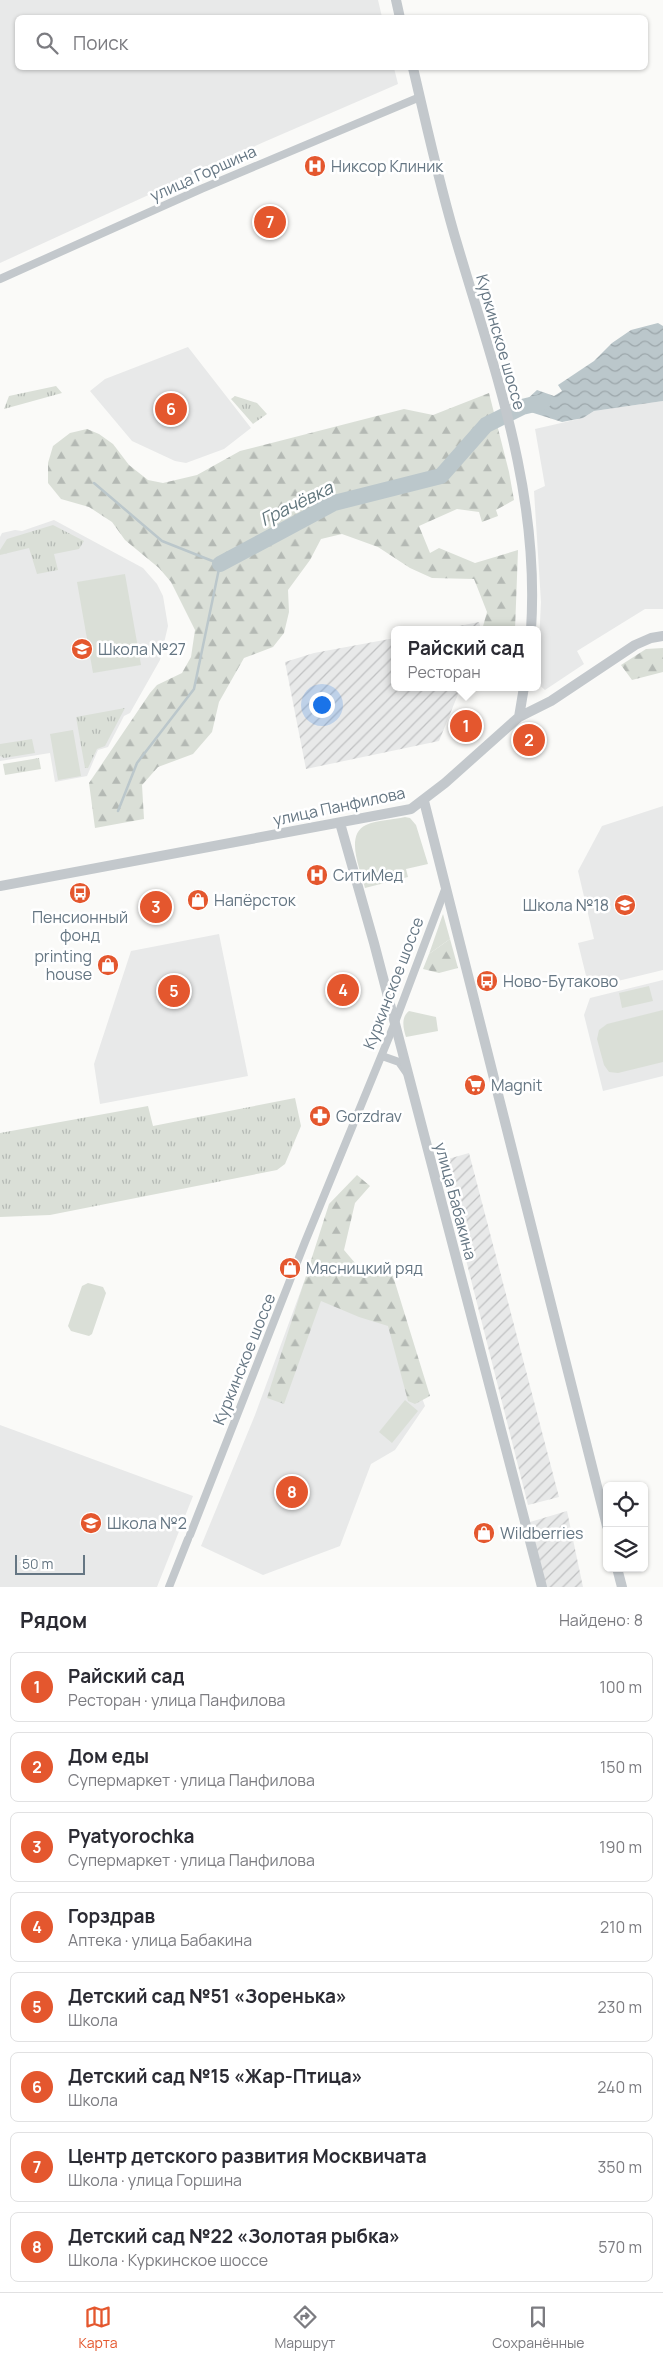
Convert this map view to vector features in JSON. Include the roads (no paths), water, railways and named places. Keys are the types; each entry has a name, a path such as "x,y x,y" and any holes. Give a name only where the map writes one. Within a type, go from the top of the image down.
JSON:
{"street":[{"path":"396,0 399,15"},
{"name":"Куркинское шоссе","path":"413,70 457,243 492,353 512,435 530,531 533,586 532,626"},
{"name":"улица Горшина","path":"0,279 201,188 420,97"},
{"name":"улица Панфилова","path":"0,886 411,808 424,801 520,717 551,702 635,644 663,636"},
{"path":"520,717 523,691"},
{"path":"424,801 603,1510"},
{"name":"улица Бабакина","path":"340,823 374,943 542,1587"},
{"name":"Куркинское шоссе","path":"170,1587 305,1242 382,1056 446,887"},
{"path":"382,1056 399,1062 407,1073"},
{"path":"619,1572 622,1587"}],"water":[{"path":"658,323 663,326 663,401 594,411 583,418 562,422 524,410 522,407 523,403 537,390 554,396 562,391 558,385 594,361 612,343 631,330"}],"waterway":[{"name":"Грачёвка","path":"220,564 334,503 441,476 486,425 522,407 543,402"},
{"name":"Грачёвка","path":"94,483 162,541 220,564 194,689 137,763 118,811"}],"place":[{"name":"Никсор Клиник","path":"315,166"},
{"name":"Центр детского развития Москвичата","path":"270,222"},
{"name":"Детский сад №15 «Жар-Птица»","path":"171,409"},
{"name":"Школа №27","path":"82,649"},
{"name":"Райский сад","path":"466,726"},
{"name":"Дом еды","path":"529,740"},
{"name":"СитиМед","path":"317,875"},
{"name":"Пенсионный фонд","path":"80,893"},
{"name":"Напёрсток","path":"198,900"},
{"name":"Школа №18","path":"625,905"},
{"name":"Pyatyorochka","path":"156,907"},
{"name":"printing house","path":"108,965"},
{"name":"Ново-Бутаково","path":"487,981"},
{"name":"Горздрав","path":"343,990"},
{"name":"Детский сад №51 «Зоренька»","path":"174,991"},
{"name":"Magnit","path":"475,1085"},
{"name":"Gorzdrav","path":"320,1116"},
{"name":"Мясницкий ряд","path":"290,1268"},
{"name":"Детский сад №22 «Золотая рыбка»","path":"292,1492"},
{"name":"Школа №2","path":"91,1523"},
{"name":"Wildberries","path":"484,1533"}]}
